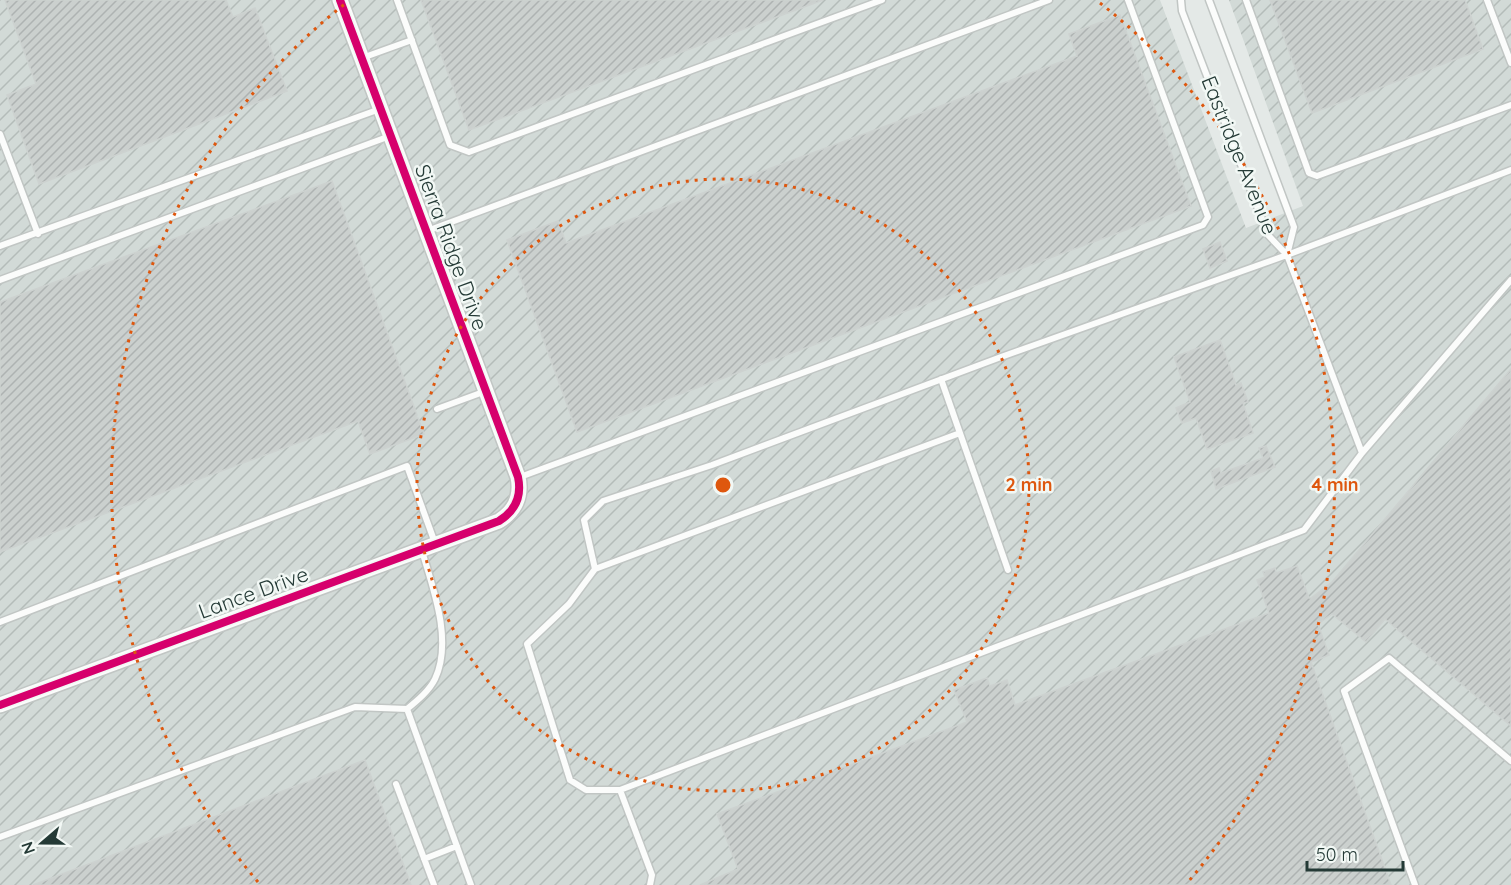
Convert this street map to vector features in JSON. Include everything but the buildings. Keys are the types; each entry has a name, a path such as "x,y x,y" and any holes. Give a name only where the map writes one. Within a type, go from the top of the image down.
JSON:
{"street":[{"name":"Sierra Ridge Drive","path":"340,0 518,477 519,495 515,507"},
{"name":"Lance Drive","path":"0,705 499,521 508,516 515,507"}],"lane":[{"path":"397,0 450,145 469,152 882,0"},
{"path":"427,231 1049,0"},
{"path":"518,477 1203,225 1208,217 1128,0"},
{"name":"Eastridge Avenue","path":"1182,0 1182,11 1268,235 1287,255"},
{"name":"Eastridge Avenue","path":"1209,0 1294,227 1287,255"},
{"path":"1246,0 1309,173 1317,176 1511,105"},
{"path":"1487,0 1511,63"},
{"path":"362,58 412,40"},
{"path":"0,246 381,109"},
{"path":"0,134 38,234"},
{"path":"0,280 391,136"},
{"path":"595,569 584,520 603,501 712,465 940,379 1287,255 1511,170"},
{"path":"1287,255 1362,453"},
{"path":"960,433 595,569 569,604 527,644 570,780 586,790 620,790 1304,530 1362,453 1511,280"},
{"path":"940,379 1008,570"},
{"path":"437,409 486,391"},
{"path":"0,622 407,466 429,546 442,634 441,660 435,679 424,696 407,709 355,707 0,837"},
{"path":"1415,885 1344,691 1389,658 1511,761"},
{"path":"407,709 471,885"},
{"path":"396,784 434,885"},
{"path":"620,790 652,875 650,885"},
{"path":"424,859 457,846"}],"shaded area":[{"path":"0,0 1160,0 1246,228 1303,206 1229,0 1511,0 1511,885 0,885"}],"cycle path":[{"path":"0,705 499,521 509,513 516,502 519,490 518,477 340,0"}]}
